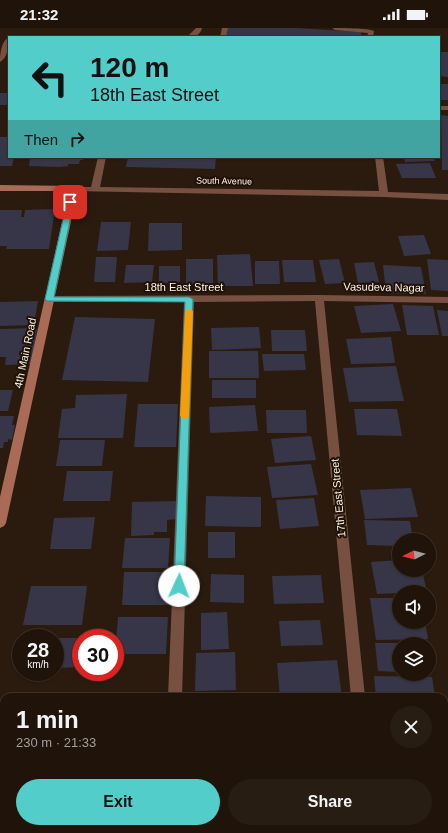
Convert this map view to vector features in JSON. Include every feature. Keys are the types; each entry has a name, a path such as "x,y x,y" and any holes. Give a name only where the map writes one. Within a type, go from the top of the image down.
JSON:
{"main road":[{"name":"South Avenue","path":"0,188 74,189"},
{"name":"4th Main Road","path":"0,522 74,189"}],"street":[{"path":"191,36 198,31 199,28"},
{"path":"0,60 8,41"},
{"path":"95,189 102,158"},
{"path":"379,158 384,194"},
{"name":"South Avenue","path":"74,189 384,194 448,197"},
{"name":"18th East Street","path":"49,299 319,298"},
{"name":"Vasudeva Nagar","path":"319,298 448,300"},
{"name":"17th East Street","path":"319,298 358,693"},
{"path":"175,693 189,299"}],"lane":[{"path":"335,28 371,31 370,36"}],"building":[{"path":"228,28 297,28 361,32 361,36 226,36"},
{"path":"440,52 448,52 448,77 440,76"},
{"path":"440,84 448,84 448,100 440,100"},
{"path":"0,93 8,93 8,105 0,105"},
{"path":"441,115 448,116 448,170 442,170"},
{"path":"0,137 8,137 8,158 14,158 12,166 0,166"},
{"path":"83,158 83,160 80,160 79,164 68,164 68,166 60,167 29,166 30,159"},
{"path":"128,158 216,158 215,169 126,167"},
{"path":"404,158 434,158 435,161 405,162"},
{"path":"430,163 436,178 402,178 396,164"},
{"path":"55,209 49,249 6,249 7,246 0,246 0,210 22,210 21,217 24,217 25,210"},
{"path":"101,222 131,222 128,250 97,251"},
{"path":"149,223 182,223 182,250 148,251"},
{"path":"424,235 431,254 404,256 398,236"},
{"path":"250,254 253,286 218,286 217,255"},
{"path":"96,257 117,257 115,282 94,282"},
{"path":"186,259 213,259 213,284 186,284"},
{"path":"339,259 345,283 325,284 319,260"},
{"path":"427,259 448,260 448,291 431,290"},
{"path":"282,260 313,260 316,282 284,282"},
{"path":"255,261 279,261 280,284 255,284"},
{"path":"374,262 379,282 358,283 354,263"},
{"path":"126,265 154,265 152,282 124,283"},
{"path":"383,265 421,267 426,294 386,293"},
{"path":"159,266 180,266 180,282 159,283"},
{"path":"38,301 34,325 0,326 0,302"},
{"path":"393,304 401,331 361,333 354,306"},
{"path":"402,305 433,306 439,335 407,335"},
{"path":"437,310 448,311 448,336 442,336"},
{"path":"75,317 155,319 148,382 62,380"},
{"path":"259,327 261,348 212,350 211,328"},
{"path":"37,328 32,364 5,365 6,357 0,357 0,329"},
{"path":"271,330 305,330 307,351 272,351"},
{"path":"391,337 395,363 351,364 346,339"},
{"path":"209,351 258,351 259,378 209,378"},
{"path":"262,354 304,354 306,370 264,371"},
{"path":"396,366 404,401 349,402 343,368"},
{"path":"212,380 256,380 256,398 212,398"},
{"path":"0,390 13,390 8,411 0,411"},
{"path":"127,394 123,438 58,438 62,409 75,408 76,395"},
{"path":"138,404 178,404 176,447 134,447"},
{"path":"255,405 258,431 210,433 209,407"},
{"path":"354,409 397,409 402,436 357,435"},
{"path":"266,410 306,410 307,433 267,433"},
{"path":"0,416 14,416 12,425 15,425 12,440 8,439 8,442 4,442 3,448 0,448"},
{"path":"311,436 316,460 275,463 271,439"},
{"path":"60,440 105,440 102,466 56,466"},
{"path":"311,464 318,495 272,498 267,467"},
{"path":"67,471 113,471 110,501 63,501"},
{"path":"411,488 418,517 365,519 360,490"},
{"path":"206,496 261,497 261,527 205,526"},
{"path":"314,498 319,526 280,529 276,500"},
{"path":"177,501 177,519 167,520 167,532 154,532 154,535 131,536 132,502"},
{"path":"95,517 91,549 50,549 54,518"},
{"path":"364,520 410,521 412,533 392,533 392,546 367,545"},
{"path":"208,532 235,532 235,558 208,558"},
{"path":"125,538 170,538 168,568 122,568"},
{"path":"392,560 392,577 424,577 425,585 392,585 392,593 377,594 371,562"},
{"path":"124,572 171,572 170,605 122,605"},
{"path":"211,574 244,575 244,603 210,602"},
{"path":"321,575 324,603 274,604 272,576"},
{"path":"31,586 87,586 82,625 23,625"},
{"path":"370,598 392,598 392,629 426,629 428,637 392,637 392,640 376,640"},
{"path":"227,612 229,649 201,650 201,613"},
{"path":"118,617 168,617 166,654 124,654 124,629 117,629"},
{"path":"320,620 323,645 281,646 279,621"},
{"path":"64,638 72,638 72,667 64,668"},
{"path":"375,643 392,643 392,672 378,671"},
{"path":"235,652 236,690 195,691 196,653"},
{"path":"337,660 341,693 280,693 277,663"},
{"path":"374,676 392,676 392,681 433,681 434,693 376,693"}],"slow traffic":[{"path":"185,416 189,311"}],"route":[{"path":"70,202 49,299 189,299 179,586"}]}
